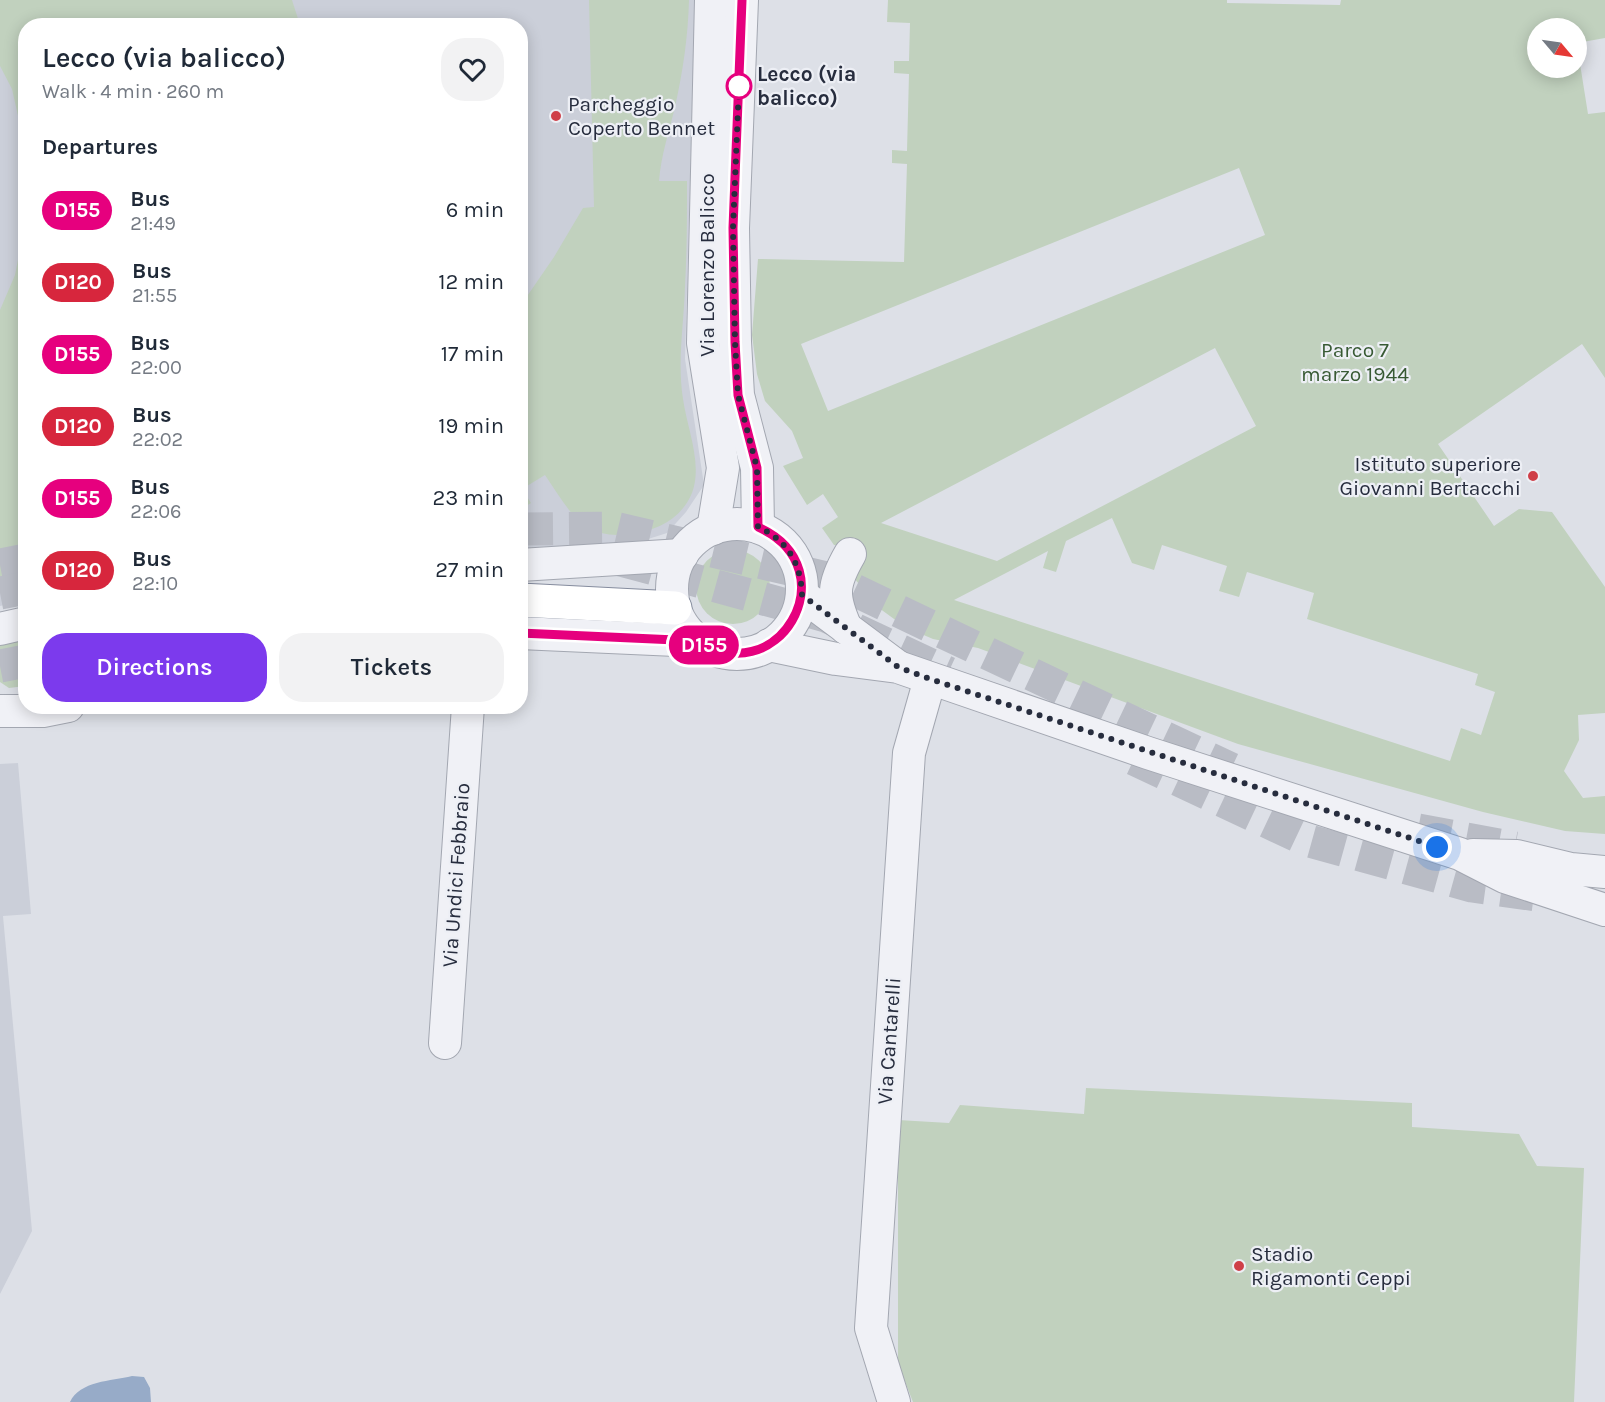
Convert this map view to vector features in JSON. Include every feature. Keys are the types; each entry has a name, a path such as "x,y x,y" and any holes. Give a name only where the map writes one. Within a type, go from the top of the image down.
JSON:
{"highway":[{"path":"528,600 675,608"}],"street":[{"name":"Via Lorenzo Balicco","path":"711,0 703,344 723,468 713,529"},
{"name":"Via Lorenzo Balicco","path":"742,0 733,228 735,342 738,395 757,468 758,527"},
{"path":"736,524 758,527 781,541 794,557 800,581 797,614 785,633 769,645 754,651 726,653 705,645 694,637 675,608 674,577 682,555 696,539 713,529 736,524"},
{"path":"800,581 849,554 839,573 835,602 846,628"},
{"path":"528,565 682,555"},
{"path":"800,581 846,628 898,667"},
{"path":"0,628 18,624"},
{"path":"528,633 676,640 694,637"},
{"path":"769,645 836,659 898,667 1460,854 1505,877 1605,909"},
{"name":"Via Cantarelli","path":"894,1402 871,1328 909,753 930,679"},
{"path":"0,711 18,711"},
{"name":"Via Undici Febbraio","path":"445,1043 467,714"},
{"path":"1460,854 1517,856 1571,869 1605,873"}],"shaded area":[{"path":"0,0 695,0 685,359 704,485 686,512 667,533 642,541 528,551 528,18 18,18 18,602 0,606"},
{"path":"18,763 31,914 3,916 32,1231 0,1294 0,764"}],"green space":[{"path":"0,0 292,0 298,18 18,18 18,116 12,89 0,66"},
{"path":"589,0 689,0 683,67 663,153 659,181 687,181 681,385 695,458 695,482 687,502 675,516 650,530 631,534 600,533 589,528 570,511 545,475 528,485 528,295 583,208 594,207"},
{"name":"Parco 7 marzo 1944","path":"888,0 1227,0 1227,3 1340,5 1341,0 1605,0 1605,38 1587,41 1587,18 1527,18 1527,78 1582,78 1588,114 1605,112 1605,378 1582,344 1438,444 1494,526 1519,509 1552,512 1605,587 1605,713 1578,715 1579,740 1564,771 1583,798 1605,796 1605,834 1565,831 1483,812 1238,744 978,648 933,639 905,627 879,608 854,578 844,546 834,545 822,528 838,517 823,494 807,505 783,466 803,458 792,431 765,401 757,374 752,335 758,259 904,262 907,164 892,163 892,150 907,151 909,74 894,73 894,61 909,61 910,23 887,22","holes":["1239,168 1265,235 828,411 801,344","1215,348 1256,426 997,561 881,523","1112,518 1132,563 1154,570 1162,545 1227,566 1219,591 1239,597 1247,572 1314,593 1307,619 1478,674 1475,685 1495,692 1481,735 1461,728 1450,761 954,600 1048,551 1043,568 1056,572 1066,541"]},
{"path":"18,260 18,582 0,586 0,310 15,275"},
{"path":"726,550 740,550 754,556 764,566 770,580 768,601 754,618 740,624 726,624 712,618 702,608 696,594 696,580 702,566 712,556"},
{"path":"18,638 18,687 9,688 0,682 0,645"},
{"name":"Stadio Rigamonti Ceppi","path":"1086,1088 1412,1103 1412,1127 1519,1134 1537,1166 1584,1168 1574,1402 913,1402 898,1364 898,1120 949,1123 960,1105 1084,1114"}],"water":[{"path":"132,1376 144,1377 150,1388 151,1402 70,1402 75,1395 88,1386"}],"tunnel":[{"path":"528,529 615,528 831,579 1231,769"},
{"path":"621,560 826,616 948,673"},
{"path":"0,565 18,562"},
{"path":"0,593 18,590"},
{"path":"0,666 18,663"},
{"path":"1134,759 1306,840 1472,886 1537,895"},
{"path":"1418,830 1515,848"}],"bus line":[{"name":"D155","path":"528,633 676,640 694,637 705,645 726,653 737,654 769,645 785,633 797,614 802,595 801,579 794,557 781,541 758,527 757,468 738,395 733,228 742,0"}],"place":[{"name":"Lecco (via balicco)","path":"739,86"},
{"name":"Parcheggio Coperto Bennet","path":"556,116"},
{"name":"Istituto superiore Giovanni Bertacchi","path":"1533,476"},
{"name":"Stadio Rigamonti Ceppi","path":"1239,1266"}],"route":[{"path":"739,86 733,228 738,395 757,468 758,527 781,541 794,557 801,579 802,595 898,667 1148,753 1437,847"}]}
